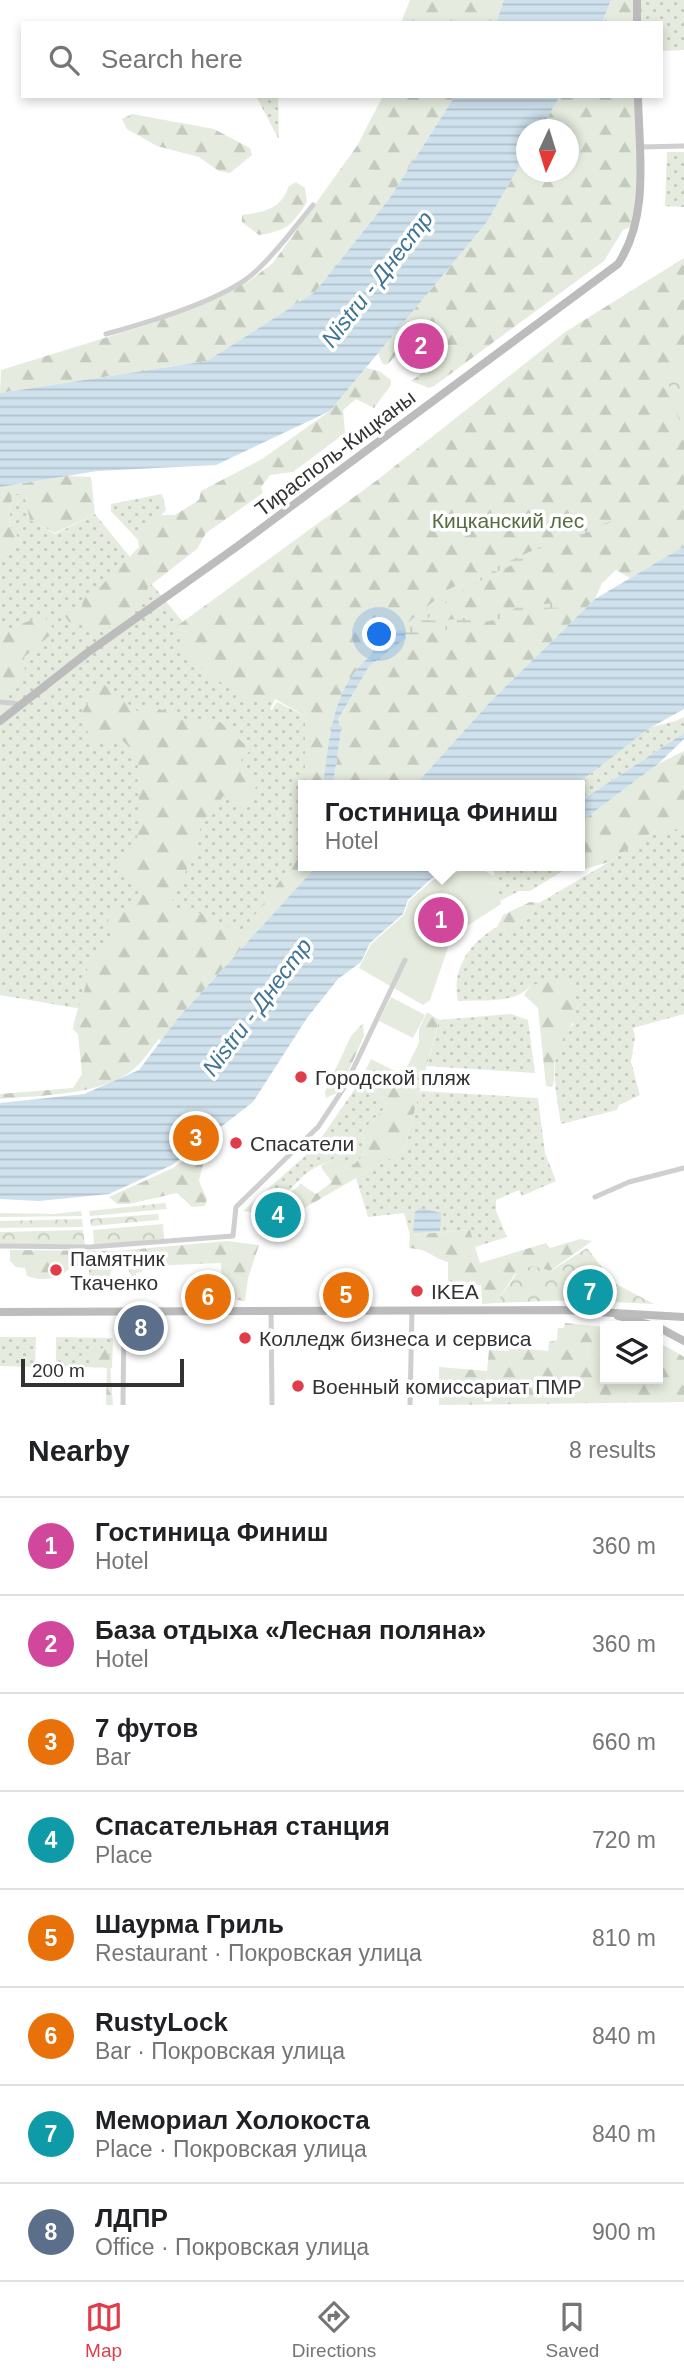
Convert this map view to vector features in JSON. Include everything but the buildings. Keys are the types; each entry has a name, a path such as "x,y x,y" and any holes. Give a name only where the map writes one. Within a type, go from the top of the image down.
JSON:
{"street":[{"path":"637,0 637,21"},
{"name":"Тирасполь-Кицканы","path":"0,722 618,264 632,244 638,224 638,98"},
{"path":"639,147 684,146"},
{"path":"106,334 158,320 240,283 256,272 313,205"},
{"path":"0,702 22,704"},
{"path":"0,1246 90,1247 233,1236 236,1207 307,1139 345,1086 405,960"},
{"path":"595,1197 629,1182 684,1168"},
{"path":"271,1310 272,1405"},
{"path":"410,1405 412,1310"},
{"path":"0,1312 412,1310 602,1312 683,1316"},
{"path":"123,1405 124,1311"},
{"path":"602,1312 636,1321"},
{"path":"661,1321 666,1314"},
{"path":"663,1330 684,1341"}],"green space":[{"path":"410,0 504,0 497,21 402,21"},
{"path":"611,0 637,0 637,21 603,21"},
{"path":"641,0 684,0 684,50 663,51 663,21 641,21"},
{"path":"257,98 278,98 279,140"},
{"path":"382,98 454,98 389,199 315,292 207,361 0,393 1,370 153,323 249,281 273,263 357,146"},
{"path":"559,98 638,98 638,224 623,230 604,261 434,386 429,388 411,381 421,374 417,364 442,341 419,330 387,365 382,363 378,353 487,222 516,171 516,182 579,182 579,119 547,119"},
{"path":"132,114 214,129 250,148 252,155 230,173 219,171 199,157 157,146 127,129 122,119"},
{"path":"667,152 684,152 684,207 665,206"},
{"path":"296,182 305,188 307,202 288,226 259,235 242,222 242,215 265,211 277,204 289,186"},
{"name":"Кицканский лес","path":"684,258 684,546 630,578 616,570 602,583 595,599 491,701 420,780 334,780 341,731 338,719 334,720 324,780 305,780 305,716 275,699 252,701 215,679 192,660 181,645 177,626 376,481 565,332"},
{"path":"684,354 684,437 665,371"},
{"path":"366,368 379,371 391,380 391,385 374,408 356,399 343,410 345,433 293,472 270,475 261,487 263,493 206,533 197,549 147,588 151,596 121,621 101,629 69,622 63,613 66,608 82,607 84,596 102,585 139,547 138,540 155,520 162,515 175,515 199,500 201,491 262,459 330,411"},
{"path":"66,476 91,477 95,514 55,533 30,520 24,494 12,494 9,525 22,543 0,557 0,487"},
{"path":"24,493 31,520 55,534 95,514 238,690 275,699 270,709 272,710 277,702 305,716 306,730 334,720 324,780 298,780 298,871 313,871 250,942 95,1007 76,1008 0,995 0,557 22,543 9,525 12,494"},
{"path":"162,494 166,510 138,540 111,511 111,504"},
{"path":"625,516 496,572 457,594 426,620 439,621 505,613 518,607 563,602 566,608 548,609 406,638 406,634 399,630 447,590 538,548"},
{"path":"43,615 55,631 24,657 22,679 0,702 0,633"},
{"path":"103,684 140,713 148,708 159,709 191,721 220,722 251,750 241,760 257,785 244,810 223,796 214,812 201,821 198,845 169,907 200,913 239,932 298,857 298,871 312,871 135,1068 122,1077 89,1089 0,1099 0,1094 73,1088 82,1074 78,1034 73,1029 86,986 85,961 105,950 112,937 108,921 111,911 137,905 140,883 119,871 116,862 127,857 138,841 140,810 137,758 122,740 93,743 80,716 92,695"},
{"path":"684,717 684,733 585,798 583,780 619,748 647,729"},
{"path":"684,751 684,824 669,833 651,833 609,862 585,869 585,819 658,764"},
{"path":"684,824 684,1014 633,1028 635,1037 631,1062 640,1095 619,1105 617,1110 561,1124 555,1084 556,1058 559,1045 574,1024 531,985 516,996 507,998 458,1001 457,978 460,967 471,949 487,933 497,927 502,932 531,915 539,903 609,862 651,833 669,833"},
{"path":"461,871 485,871 494,876 501,904 452,936 430,1000 423,1005 359,968 371,944 404,915 409,901 433,880"},
{"path":"494,871 563,871 530,891 519,891 500,901"},
{"path":"530,902 539,903 531,915 502,932 497,927 503,915"},
{"path":"556,980 569,981 576,1007 575,1016 555,1061 552,1087 546,1086 538,1008 524,995 531,985"},
{"path":"391,997 425,1015 413,1038 379,1021"},
{"path":"427,1012 439,1020 404,1150 296,1213 284,1198 301,1184 316,1194 332,1182 322,1165 337,1157 345,1169 350,1168 365,1154 361,1132 388,1105 361,1080 371,1059 403,1075 419,1043 419,1029"},
{"path":"511,1014 528,1020 535,1073 427,1066 439,1020"},
{"path":"363,1023 364,1036 339,1092 326,1098 325,1092 351,1036"},
{"path":"361,1080 388,1105 361,1132 365,1154 350,1168 345,1169 337,1157 311,1170 272,1205 263,1210 243,1211 315,1147"},
{"path":"420,1091 538,1098 545,1153 556,1181 522,1196 519,1190 496,1200 496,1211 507,1237 475,1247 470,1230 410,1235 404,1213 368,1217 356,1178 404,1150"},
{"path":"207,1144 215,1147 214,1153 204,1160 199,1181 207,1199 205,1206 192,1207 177,1193 129,1204 117,1204 109,1197 173,1168"},
{"path":"165,1203 167,1209 90,1216 89,1211"},
{"path":"81,1211 82,1216 0,1217 0,1213 54,1214"},
{"path":"158,1214 159,1220 91,1226 90,1219"},
{"path":"82,1219 83,1227 0,1228 0,1221"},
{"path":"163,1224 164,1239 94,1245 93,1230"},
{"path":"83,1230 85,1245 0,1244 0,1232"},
{"path":"470,1230 480,1263 546,1243 550,1248 580,1239 592,1241 550,1271 534,1266 515,1274 496,1303 482,1304 481,1285 448,1282 448,1262 422,1250 409,1248 410,1235"},
{"path":"227,1241 259,1245 248,1278 245,1301 222,1298 221,1263 144,1266 142,1272 136,1273 136,1287 128,1269 118,1267 111,1271 107,1291 89,1284 89,1268 72,1266 57,1276 39,1279 27,1276 25,1268 16,1267 10,1261 10,1250 116,1251"},
{"path":"587,1248 614,1283 654,1304 574,1300 496,1303 520,1269 534,1266 551,1271"},
{"path":"565,1323 600,1326 600,1384 663,1384 663,1345 681,1355 684,1357 684,1402 439,1405 439,1367 487,1371 489,1350 509,1351 510,1347 548,1351 549,1342 557,1340 558,1328 564,1328"},
{"path":"0,1337 36,1337 35,1367 0,1366"},
{"path":"56,1337 113,1338 112,1368 56,1366"},
{"path":"96,1346 109,1351 113,1405 106,1405 107,1365 80,1357 89,1348"}],"water":[{"path":"504,0 611,0 603,21 497,21"},
{"name":"Nistru - Днестр","path":"454,98 559,98 547,119 516,119 516,171 487,222 330,411 216,465 97,471 0,487 0,393 207,361 315,292 389,199"},
{"path":"684,546 684,709 648,729 582,780 420,780 491,701 595,599"},
{"path":"399,630 404,631 406,638 369,666 338,719 341,731 334,780 324,780 333,723 342,693 359,667"},
{"path":"684,733 684,739 658,764 585,819 585,798"},
{"name":"Nistru - Днестр","path":"312,871 455,871 432,878 408,900 403,914 370,943 361,962 338,979 307,1018 253,1102 172,1165 109,1194 39,1201 0,1199 0,1103 84,1094 139,1070 178,1018"},
{"path":"420,1208 441,1213 440,1231 413,1233 415,1212"}],"place":[{"name":"База отдыха «Лесная поляна»","path":"421,346"},
{"name":"Гостиница Финиш","path":"441,920"},
{"name":"Городской пляж","path":"301,1077"},
{"name":"7 футов","path":"196,1138"},
{"name":"Спасатели","path":"236,1143"},
{"name":"Спасательная станция","path":"278,1215"},
{"name":"Памятник Ткаченко","path":"56,1270"},
{"name":"IKEA","path":"417,1291"},
{"name":"Мемориал Холокоста","path":"590,1292"},
{"name":"Шаурма Гриль","path":"346,1295"},
{"name":"RustyLock","path":"208,1297"},
{"name":"ЛДПР","path":"141,1328"},
{"name":"Колледж бизнеса и сервиса","path":"245,1338"},
{"name":"Военный комиссариат ПМР","path":"298,1386"}]}
